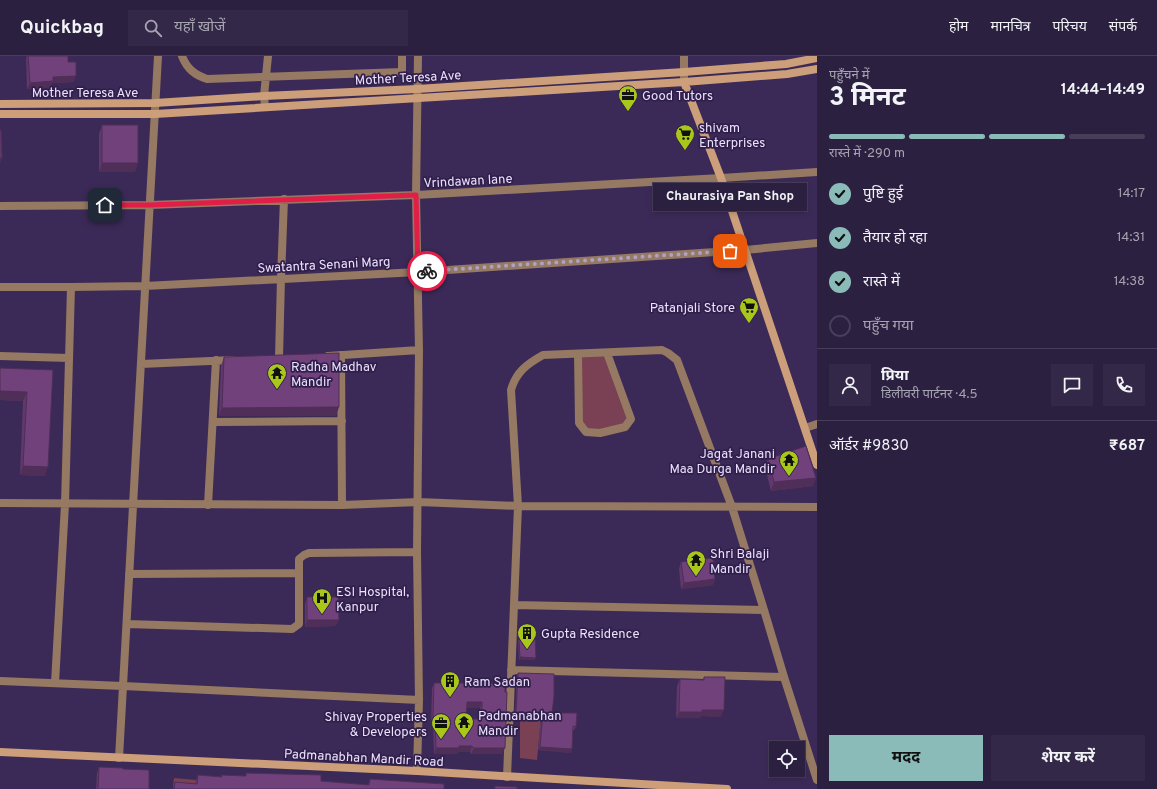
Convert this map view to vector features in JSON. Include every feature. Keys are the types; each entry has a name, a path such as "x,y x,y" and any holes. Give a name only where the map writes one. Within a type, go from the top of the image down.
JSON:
{"street":[{"path":"119,758 158,56"},
{"path":"182,56 184,61 196,75 207,79 402,72 402,56"},
{"path":"265,107 264,96 268,56"},
{"path":"417,771 419,700 419,350 416,195 418,56"},
{"path":"684,56 684,82 721,178 817,465"},
{"name":"Mother Teresa Ave","path":"0,104 155,103 417,89 684,72 786,64 817,58"},
{"path":"0,114 155,114 684,82 787,74 817,69"},
{"name":"Vrindawan lane","path":"0,206 150,205 416,195 817,172"},
{"path":"279,358 280,278 284,200"},
{"name":"Swatantra Senani Marg","path":"0,287 71,288 145,286 418,272 745,250 817,243"},
{"path":"55,683 65,504 71,288"},
{"path":"318,356 419,350"},
{"path":"507,776 518,506 511,390 520,371 529,363 543,355 662,350 677,360 732,507 817,780"},
{"path":"578,354 579,423 586,432 600,433 625,427 631,419 607,353"},
{"path":"341,355 342,505"},
{"path":"0,356 69,358"},
{"path":"141,364 240,359"},
{"path":"208,505 216,360"},
{"path":"212,422 342,421"},
{"path":"805,428 817,424"},
{"path":"0,503 342,505 418,502 518,506 817,507"},
{"path":"127,624 292,629 299,624 299,559 304,555 308,553 418,552"},
{"path":"129,574 299,573"},
{"path":"514,606 764,610"},
{"path":"511,670 784,677"},
{"path":"0,681 419,700"},
{"name":"Padmanabhan Mandir Road","path":"0,752 417,771 727,789"}],"shaded area":[{"path":"606,354 628,422 600,431 589,431 580,422 579,355"},
{"path":"520,717 541,717 537,760 520,758"},
{"path":"174,778 196,780 195,789 173,787"}],"building":[{"path":"28,56 68,56 68,62 76,62 76,76 53,77 53,81 30,83"},
{"path":"102,125 138,125 138,163 102,163"},
{"path":"1,130 2,158 0,158"},
{"name":"Radha Madhav Mandir","path":"339,353 339,407 222,408 224,357"},
{"path":"0,368 53,370 48,467 23,466 27,392 0,391"},
{"name":"Jagat Janani Maa Durga Mandir","path":"806,446 816,478 774,482 768,459"},
{"name":"Shri Balaji Mandir","path":"713,558 715,579 684,583 681,562"},
{"path":"307,597 338,597 339,620 307,620"},
{"name":"Gupta Residence","path":"519,639 535,639 536,658 520,657"},
{"path":"518,673 554,674 552,713 577,713 576,727 573,726 572,749 540,747 543,712 516,713"},
{"path":"704,677 725,677 724,710 679,712 680,679 704,680"},
{"path":"434,683 505,683 505,692 507,692 505,748 474,748 472,746 459,746 459,748 436,748 435,719 433,719","holes":["467,702 482,702 482,719 466,719"]},
{"path":"99,767 149,770 149,789 98,789"},
{"path":"246,773 321,775 321,781 369,785 370,779 444,784 444,789 174,789 175,782 197,784 198,775 222,777 221,775 246,776"},
{"path":"495,786 517,787 517,789 495,789"}],"way so far":[{"path":"427,271 730,251"}],"place":[{"name":"Good Tutors","path":"628,112"},
{"name":"shivam Enterprises","path":"685,151"},
{"name":"Chaurasiya Pan Shop","path":"730,251"},
{"name":"Patanjali Store","path":"749,324"},
{"name":"Radha Madhav Mandir","path":"277,390"},
{"name":"Jagat Janani Maa Durga Mandir","path":"789,477"},
{"name":"Shri Balaji Mandir","path":"696,577"},
{"name":"ESI Hospital, Kanpur","path":"322,615"},
{"name":"Gupta Residence","path":"527,650"},
{"name":"Ram Sadan","path":"450,698"},
{"name":"Padmanabhan Mandir","path":"464,739"},
{"name":"Shivay Properties & Developers","path":"441,740"}],"route":[{"path":"105,205 150,205 416,195 418,272 427,271"}]}
